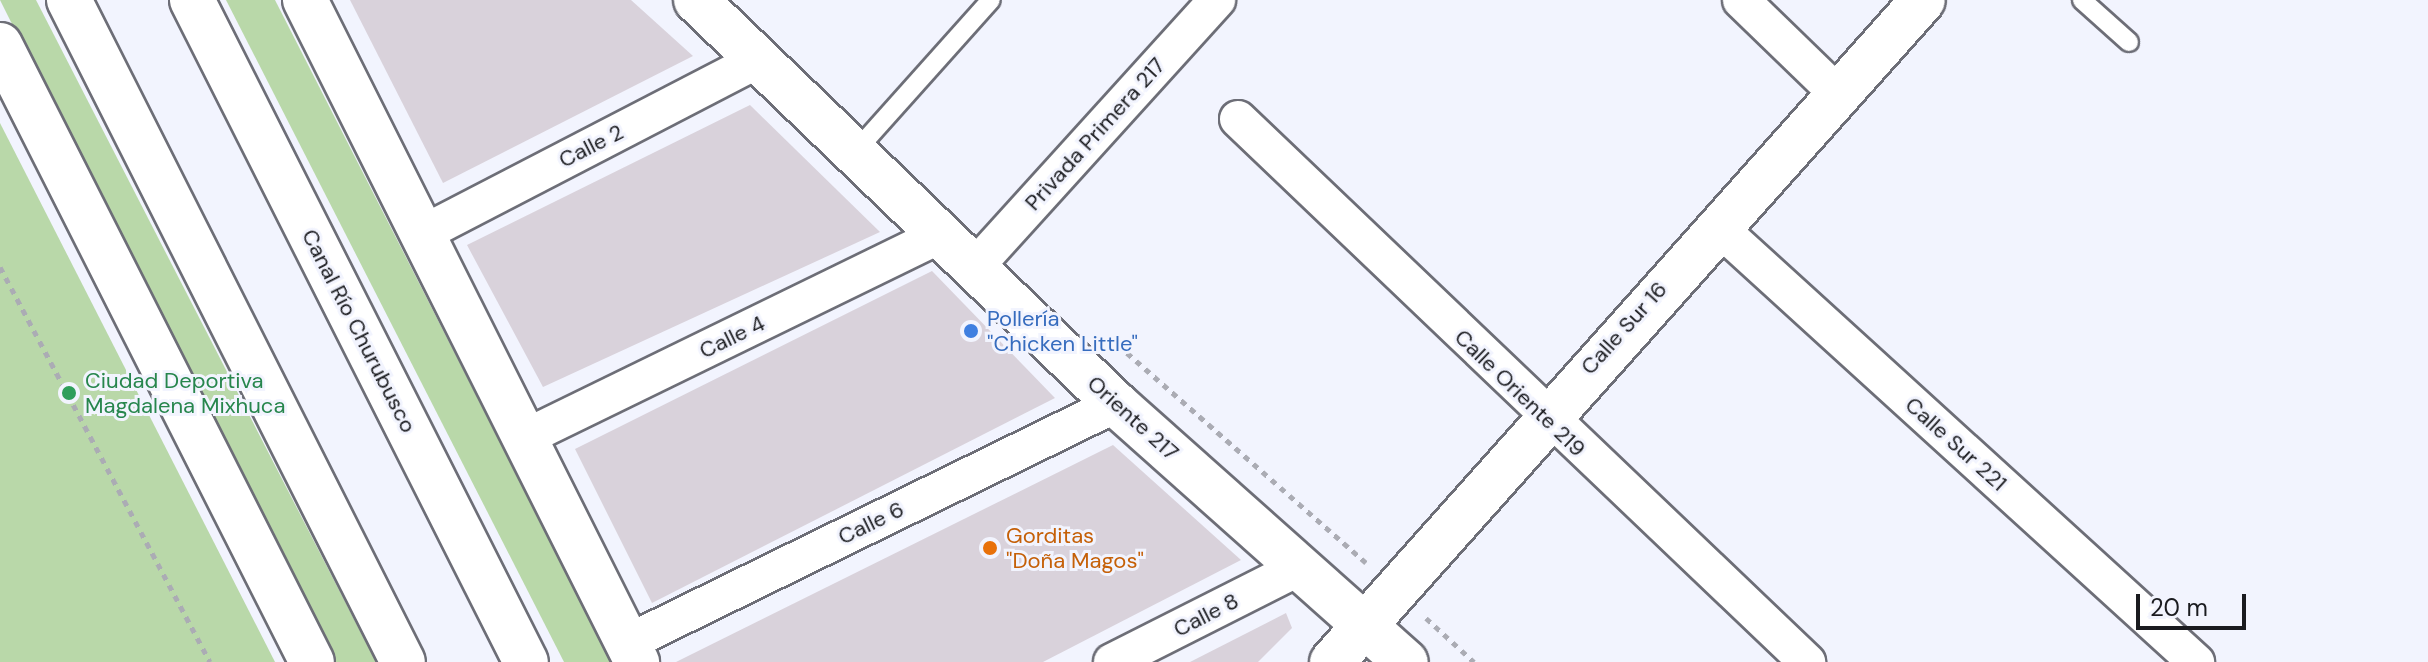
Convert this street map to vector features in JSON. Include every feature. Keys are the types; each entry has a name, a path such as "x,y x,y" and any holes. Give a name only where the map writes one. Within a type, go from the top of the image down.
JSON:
{"street":[{"path":"69,0 403,662"},
{"name":"Canal Río Churubusco","path":"192,0 526,662"},
{"path":"305,0 632,652"},
{"name":"Oriente 217","path":"696,0 1116,404 1406,662"},
{"name":"Privada Primera 217","path":"974,268 1217,0"},
{"path":"1741,0 1836,92"},
{"name":"Calle Sur 16","path":"1332,662 1543,417 1923,0"},
{"path":"0,45 312,662"},
{"name":"Calle 2","path":"422,234 760,59"},
{"name":"Calle Oriente 219","path":"1238,119 1543,417 1807,662"},
{"name":"Calle Sur 221","path":"1717,226 2196,662"},
{"name":"Calle 4","path":"524,438 940,235"},
{"name":"Calle 6","path":"632,652 1116,404"},
{"name":"Calle 8","path":"1112,662 1300,567"}],"lane":[{"path":"854,153 991,0"},
{"path":"2082,0 2129,42"}],"path":[{"path":"0,267 210,662"}],"green space":[{"path":"0,0 36,0 376,662 332,662"},
{"path":"226,0 275,0 612,662 564,662"},
{"name":"Ciudad Deportiva Magdalena Mixhuca","path":"0,123 275,662 0,662"}],"building":[{"path":"350,0 631,0 693,56 443,183"},
{"path":"750,105 880,232 543,387 467,245"},
{"path":"932,271 1055,398 652,603 575,449"},
{"path":"1113,445 1241,560 1043,662 676,662"},
{"path":"1286,613 1292,628 1258,662 1190,662"}],"place":[{"name":"Pollería \"Chicken Little\"","path":"971,331"},
{"name":"Ciudad Deportiva Magdalena Mixhuca","path":"69,393"},
{"name":"Gorditas \"Doña Magos\"","path":"990,548"}]}
